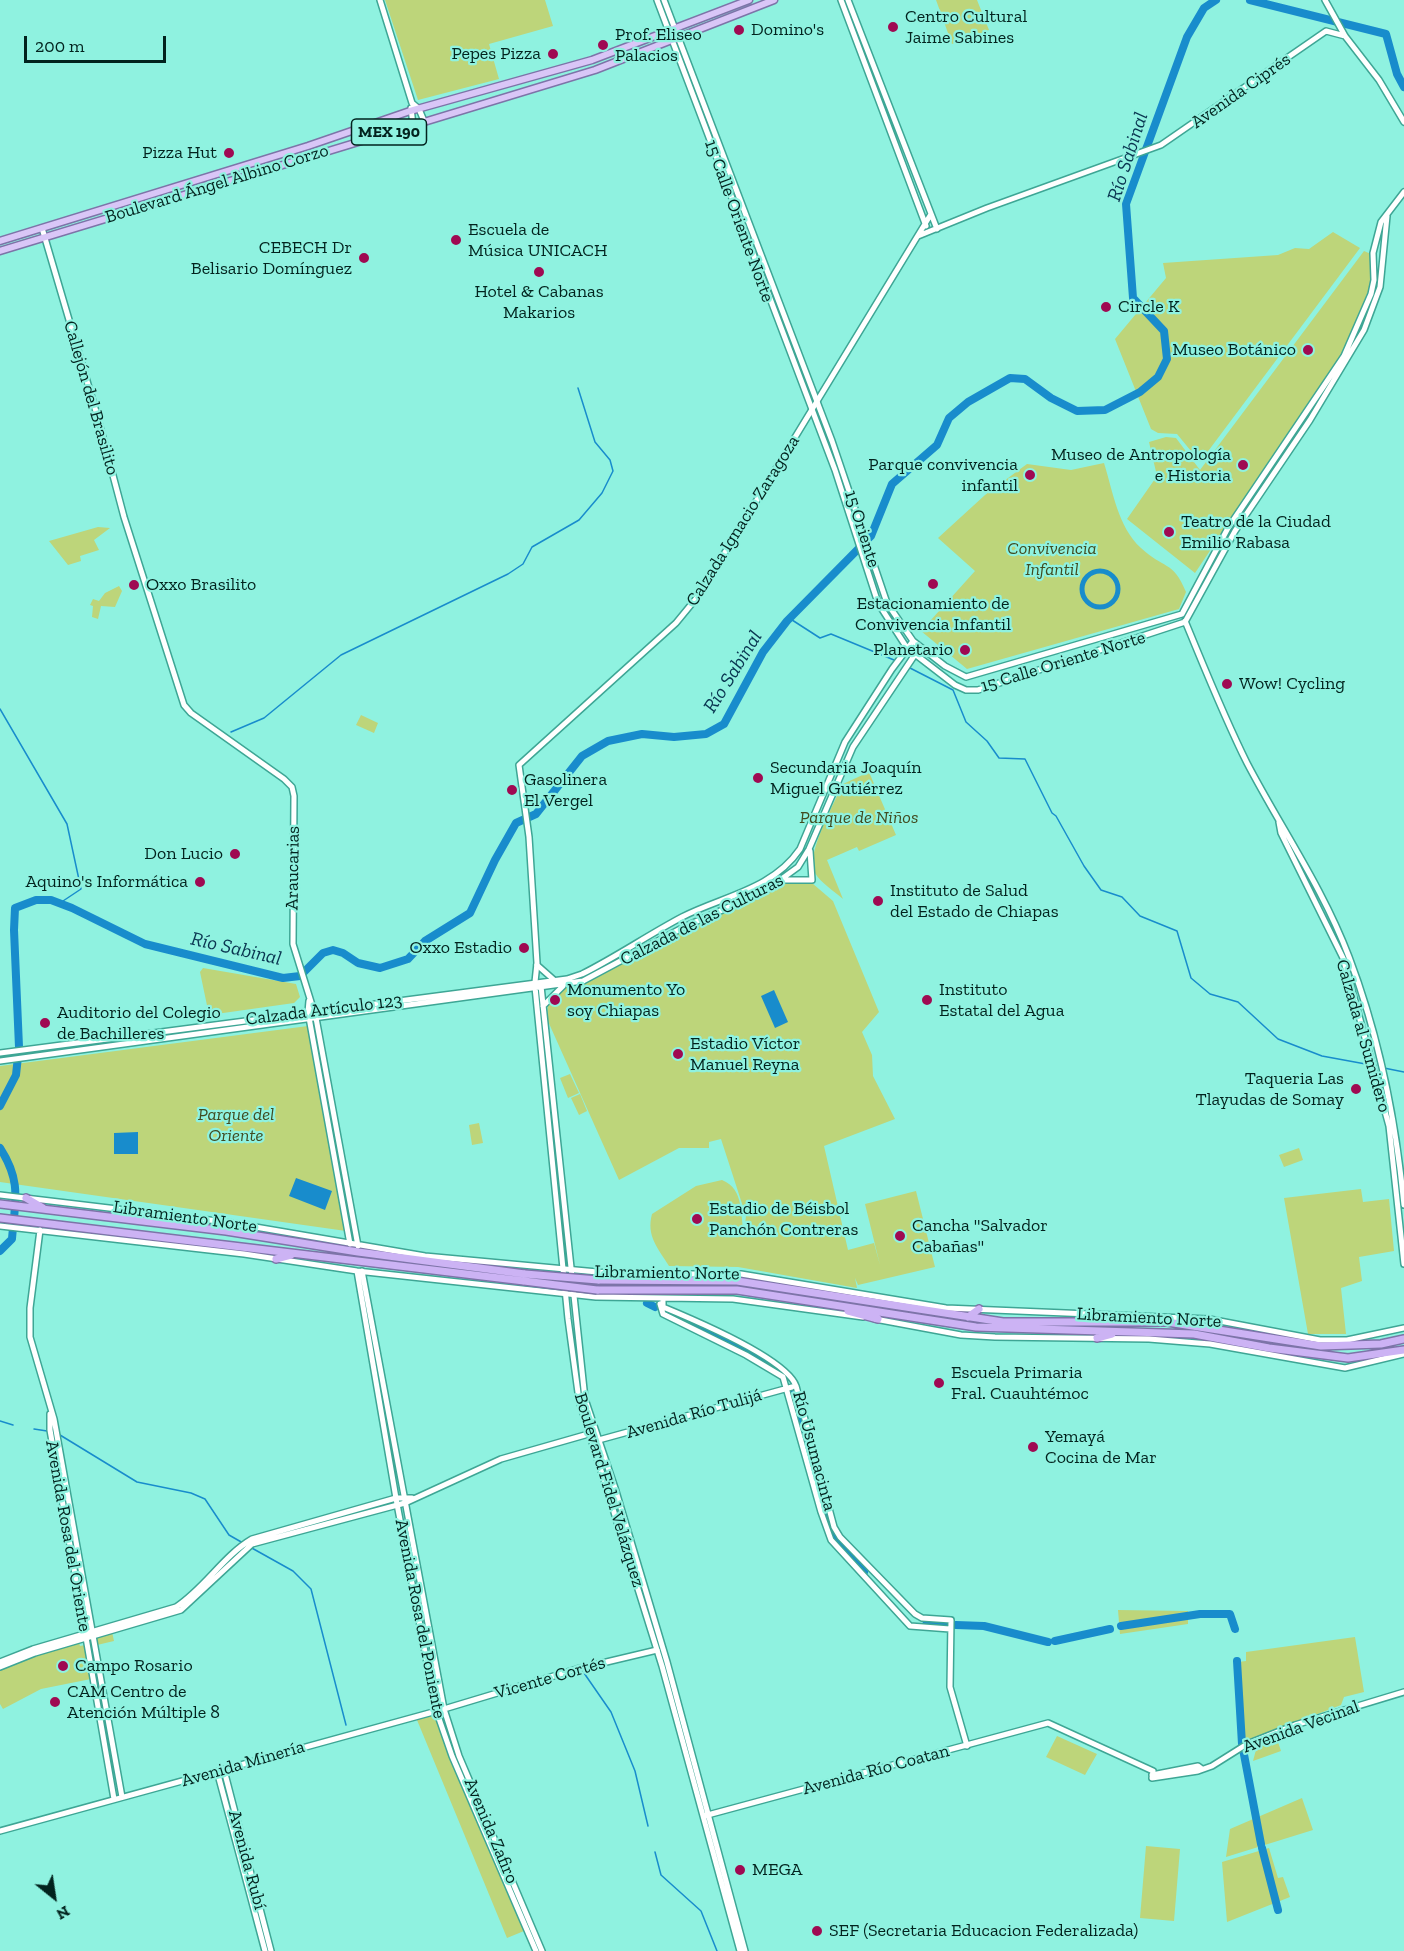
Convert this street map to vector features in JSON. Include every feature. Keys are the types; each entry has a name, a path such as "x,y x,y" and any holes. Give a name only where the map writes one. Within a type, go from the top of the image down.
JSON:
{"highway":[{"path":"25,1198 45,1209"},
{"path":"1,1204 360,1249 525,1277"},
{"path":"0,1220 25,1226 363,1263 525,1277 597,1276"},
{"path":"250,1234 257,1227"},
{"path":"276,1259 296,1254"},
{"name":"Libramiento Norte","path":"597,1276 737,1281 1003,1322 1119,1322 1196,1325 1321,1346 1369,1345 1404,1339"},
{"name":"Libramiento Norte","path":"525,1277 596,1293 736,1290 976,1327 1194,1334 1269,1348 1348,1358 1404,1353"},
{"path":"900,1301 918,1310"},
{"path":"829,1304 878,1319"},
{"path":"968,1317 979,1309"},
{"path":"1108,1315 1119,1322"},
{"path":"1097,1338 1124,1332"}],"main road":[{"name":"Boulevard Ángel Albino Corzo","path":"0,241 308,146 410,111 592,60 749,0"},
{"name":"Boulevard Ángel Albino Corzo","path":"0,251 596,70 774,0"}],"street":[{"path":"380,0 412,103 410,111 413,125"},
{"path":"657,0 672,30"},
{"path":"664,0 672,30"},
{"path":"841,0 850,13 937,228"},
{"path":"848,0 850,13 928,232"},
{"path":"1325,0 1329,12 1343,34 1378,80 1404,122"},
{"name":"15 Calle Oriente Norte","path":"672,30 772,309 813,410"},
{"name":"Avenida Ciprés","path":"918,236 1159,146 1326,31 1343,34"},
{"name":"15 Calle Oriente Norte","path":"675,39 817,404"},
{"path":"412,103 419,109 424,121"},
{"path":"1182,614 1228,528 1346,358 1371,294 1375,239 1381,222 1404,192"},
{"name":"Calzada Ignacio Zaragoza","path":"538,986 528,831 519,765 682,616 725,556 908,256 931,214"},
{"path":"1185,622 1234,531 1364,330 1380,288 1387,216"},
{"name":"Callejón del Brasilito","path":"42,228 140,569 177,687 188,710 284,779"},
{"name":"15 Oriente","path":"817,404 860,536 864,564 878,603 907,648 914,654"},
{"name":"15 Oriente","path":"813,410 860,536 893,615 920,647"},
{"path":"1228,528 1234,531"},
{"name":"15 Calle Oriente Norte","path":"920,647 958,675 977,676 1182,614"},
{"name":"Calzada al Sumidero","path":"1182,614 1221,710 1332,919 1374,1055 1393,1133 1404,1264"},
{"name":"15 Calle Oriente Norte","path":"914,654 955,685 966,690 978,690 1185,622"},
{"name":"Calzada de las Culturas","path":"538,986 554,980 567,979 600,964 684,916 769,880 792,861 800,849 834,762 899,658 913,641"},
{"name":"Calzada de las Culturas","path":"538,986 563,986 584,981 684,927 765,891 798,867 809,849 860,737 907,662 920,647"},
{"path":"851,733 860,737"},
{"name":"Araucarias","path":"284,779 292,787 294,796 293,944 312,1015"},
{"name":"Calzada al Sumidero","path":"1278,820 1281,833 1353,982"},
{"path":"783,880 812,880 809,849"},
{"path":"1325,922 1332,919"},
{"path":"537,968 554,980"},
{"name":"Boulevard Fidel Velázquez","path":"538,986 543,1006 579,1400 657,1650 746,1951"},
{"name":"Boulevard Fidel Velázquez","path":"538,986 568,1269"},
{"name":"Calzada Artículo 123","path":"0,1053 538,986"},
{"path":"543,1006 563,986"},
{"path":"312,1015 350,1244"},
{"path":"312,1015 360,1249"},
{"name":"Calzada Artículo 123","path":"0,1061 312,1015"},
{"path":"1393,1133 1404,1205"},
{"name":"Libramiento Norte","path":"0,1195 257,1227 350,1244 360,1249 548,1269 568,1269 597,1276 741,1274 900,1301 979,1309 1108,1315 1166,1315 1222,1320 1320,1340 1347,1340 1403,1329"},
{"path":"25,1226 40,1230 360,1271 569,1293 756,1301 878,1319 961,1335 1097,1338 1210,1344 1345,1368 1404,1353"},
{"path":"25,1226 38,1244"},
{"name":"Avenida Rosa del Oriente","path":"40,1230 30,1308 30,1337 64,1473 114,1799"},
{"path":"546,1290 553,1286 555,1280 553,1272 548,1269"},
{"name":"Avenida Rosa del Poniente","path":"360,1271 444,1709"},
{"name":"Avenida Rosa del Poniente","path":"360,1271 396,1501 436,1710 445,1737 486,1827"},
{"path":"596,1293 587,1294 584,1283 588,1275 597,1276"},
{"name":"Boulevard Fidel Velázquez","path":"569,1293 585,1399 667,1662 740,1951"},
{"name":"Río Usumacinta","path":"661,1298 663,1307 743,1344 790,1373 796,1386 834,1527 840,1537 915,1614 922,1618 951,1620 950,1629 910,1626 831,1540 820,1512 789,1388 783,1377 746,1355 663,1314 661,1298"},
{"name":"Avenida Río Tulijá","path":"592,1442 796,1386"},
{"path":"0,1662 176,1607 190,1598 247,1545 412,1498 501,1459 597,1432"},
{"path":"950,1629 950,1687 967,1746"},
{"path":"0,1667 88,1634"},
{"name":"Avenida Rosa del Oriente","path":"88,1634 122,1797"},
{"name":"Vicente Cortés","path":"444,1709 577,1669 657,1650"},
{"name":"Avenida Vecinal","path":"1155,1774 1212,1766 1247,1744 1295,1725 1404,1692"},
{"name":"Avenida Minería","path":"0,1831 444,1709"},
{"name":"Avenida Zafiro","path":"444,1709 486,1827 542,1951"},
{"name":"Avenida Río Coatan","path":"707,1816 1048,1723 1155,1774"},
{"name":"Avenida Rubí","path":"224,1770 271,1951"},
{"name":"Avenida Rubí","path":"217,1771 265,1951"},
{"path":"513,1891 536,1951"}],"green space":[{"path":"385,0 545,0 553,26 489,44 499,79 418,100"},
{"path":"936,0 977,0 989,30 952,44"},
{"path":"1333,232 1360,248 1200,462 1177,434 1158,433 1151,429 1115,339 1166,278 1163,263 1278,255 1295,248 1309,249"},
{"path":"1364,251 1371,254 1370,287 1343,353 1195,573 1127,519 1157,476 1149,442 1166,437 1176,438 1200,470"},
{"name":"Convivencia Infantil","path":"1104,463 1117,509 1133,540 1149,555 1172,570 1181,582 1186,592 1179,609 967,669 921,631 975,571 938,538 985,495 1027,464 1071,470"},
{"path":"98,527 110,528 94,540 99,550 80,556 81,561 68,565 49,541"},
{"path":"119,586 122,591 115,607 101,606 98,619 92,617 93,606 90,605 93,599 99,601 105,593"},
{"path":"361,715 378,723 374,733 356,725"},
{"name":"Parque de Niños","path":"869,772 896,835 859,851 857,847 827,860 843,899 824,884 815,873 814,855 822,829 843,784"},
{"path":"786,882 812,883 833,901 879,1012 862,1032 872,1055 873,1076 895,1119 824,1146 848,1250 874,1243 880,1265 865,1204 916,1191 935,1267 858,1285 855,1278 857,1288 738,1267 669,1266 652,1235 652,1214 696,1186 722,1180 735,1190 740,1204 744,1234 746,1216 721,1139 709,1142 709,1148 679,1148 619,1180 547,1019 548,1002 563,988 576,987 686,929 761,896"},
{"path":"203,968 296,984 300,997 294,1003 209,1015 200,972"},
{"name":"Parque del Oriente","path":"308,1026 346,1231 0,1182 0,1066"},
{"path":"570,1074 579,1093 568,1098 560,1078"},
{"path":"580,1094 587,1111 579,1115 571,1098"},
{"path":"479,1123 483,1143 472,1145 469,1125"},
{"path":"1299,1148 1303,1160 1284,1167 1279,1155"},
{"path":"1361,1189 1363,1202 1389,1199 1394,1251 1359,1257 1362,1281 1341,1288 1346,1334 1308,1334 1284,1198"},
{"path":"1118,1610 1188,1611 1188,1624 1120,1634"},
{"path":"112,1632 114,1641 97,1645 95,1637"},
{"path":"1355,1637 1364,1692 1344,1697 1341,1705 1245,1742 1238,1662 1246,1661 1246,1652"},
{"path":"79,1642 80,1646 85,1645 91,1679 41,1689 3,1709 0,1704 0,1670 33,1655"},
{"path":"435,1712 524,1931 507,1938 417,1720"},
{"path":"1057,1736 1097,1754 1085,1775 1046,1757"},
{"path":"1277,1739 1281,1751 1253,1761 1257,1746"},
{"path":"1302,1798 1313,1830 1226,1857 1230,1829"},
{"path":"1146,1846 1180,1849 1174,1921 1140,1918"},
{"path":"1269,1848 1278,1878 1283,1877 1290,1897 1227,1922 1222,1862"}],"water":[{"path":"774,990 788,1022 775,1028 761,996"},
{"path":"138,1132 138,1154 114,1154 114,1133"},
{"path":"296,1178 332,1191 325,1210 289,1196"}],"waterway":[{"name":"Río Sabinal","path":"0,1106 16,1075 19,1047 15,908 36,900 51,900 145,944 283,978 300,976 323,953 333,950 343,953 358,963 380,968 408,959 425,941 470,913 495,860 516,823 536,814 582,756 608,741 642,734 674,737 706,734 724,724 763,652 787,621 871,536 892,484 937,445 949,418 968,402 1010,378 1025,379 1051,398 1077,411 1105,410 1140,392 1158,377 1167,359 1164,331 1133,298 1126,204 1187,37 1204,8 1216,0"},
{"name":"Río Sabinal","path":"1250,0 1386,34 1397,74 1404,87"},
{"path":"231,732 264,718 341,655 508,574 523,564 532,547 579,520 602,493 613,471 610,460 595,442 578,388"},
{"path":"1100,571 1112,577 1118,589 1112,601 1100,607 1088,601 1082,589 1088,577 1100,571"},
{"path":"789,618 820,638 831,634 894,660"},
{"path":"910,668 953,690 966,722 987,741 999,758 1025,759 1052,813 1101,890 1122,897 1140,916 1177,931 1191,978 1210,994 1238,1002 1278,1039 1322,1056 1371,1065"},
{"path":"0,709 67,824 81,889 60,903"},
{"path":"1384,1068 1404,1072"},
{"name":"Río Sabinal","path":"0,1148 12,1171 15,1192 12,1239 0,1251"},
{"path":"647,1303 655,1307"},
{"path":"670,1315 746,1349 787,1377"},
{"path":"794,1391 810,1458"},
{"path":"0,1421 13,1425"},
{"path":"34,1429 47,1431"},
{"path":"60,1435 137,1482 191,1493 205,1499 229,1535 243,1543"},
{"path":"812,1464 831,1533 864,1572"},
{"path":"250,1547 293,1571 311,1589 346,1725"},
{"path":"1121,1626 1200,1614 1230,1614 1235,1629"},
{"path":"926,1625 949,1625"},
{"path":"956,1625 984,1626 1048,1642"},
{"path":"1055,1641 1110,1629"},
{"path":"1237,1661 1242,1744 1261,1844"},
{"path":"584,1673 611,1712 635,1771 648,1826"},
{"path":"1262,1848 1278,1910"},
{"path":"655,1852 661,1875 701,1911 717,1951"}],"place":[{"name":"Centro Cultural Jaime Sabines","path":"893,27"},
{"name":"Domino's","path":"739,30"},
{"name":"Prof. Eliseo Palacios","path":"603,45"},
{"name":"Pepes Pizza","path":"553,54"},
{"name":"Pizza Hut","path":"229,153"},
{"name":"Escuela de Música UNICACH","path":"456,240"},
{"name":"CEBECH Dr Belisario Domínguez","path":"364,258"},
{"name":"Hotel & Cabanas Makarios","path":"539,272"},
{"name":"Circle K","path":"1106,307"},
{"name":"Museo Botánico","path":"1308,350"},
{"name":"Museo de Antropología e Historia","path":"1243,465"},
{"name":"Parque convivencia infantil","path":"1030,475"},
{"name":"Teatro de la Ciudad Emilio Rabasa","path":"1169,532"},
{"name":"Estacionamiento de Convivencia Infantil","path":"933,584"},
{"name":"Oxxo Brasilito","path":"134,585"},
{"name":"Planetario","path":"965,650"},
{"name":"Wow! Cycling","path":"1227,684"},
{"name":"Secundaria Joaquín Miguel Gutiérrez","path":"758,778"},
{"name":"Gasolinera El Vergel","path":"512,790"},
{"name":"Don Lucio","path":"235,854"},
{"name":"Aquino's Informática","path":"200,882"},
{"name":"Instituto de Salud del Estado de Chiapas","path":"878,901"},
{"name":"Oxxo Estadio","path":"524,948"},
{"name":"Monumento Yo soy Chiapas","path":"555,1000"},
{"name":"Instituto Estatal del Agua","path":"927,1000"},
{"name":"Auditorio del Colegio de Bachilleres","path":"45,1023"},
{"name":"Estadio Víctor Manuel Reyna","path":"678,1054"},
{"name":"Taqueria Las Tlayudas de Somay","path":"1356,1089"},
{"name":"Estadio de Béisbol Panchón Contreras","path":"697,1219"},
{"name":"Cancha \"Salvador Cabañas\"","path":"900,1236"},
{"name":"Escuela Primaria Fral. Cuauhtémoc","path":"939,1383"},
{"name":"Yemayá Cocina de Mar","path":"1033,1447"},
{"name":"Campo Rosario","path":"63,1666"},
{"name":"CAM Centro de Atención Múltiple 8","path":"55,1702"},
{"name":"MEGA","path":"740,1870"},
{"name":"SEF (Secretaria Educacion Federalizada)","path":"817,1931"}]}
